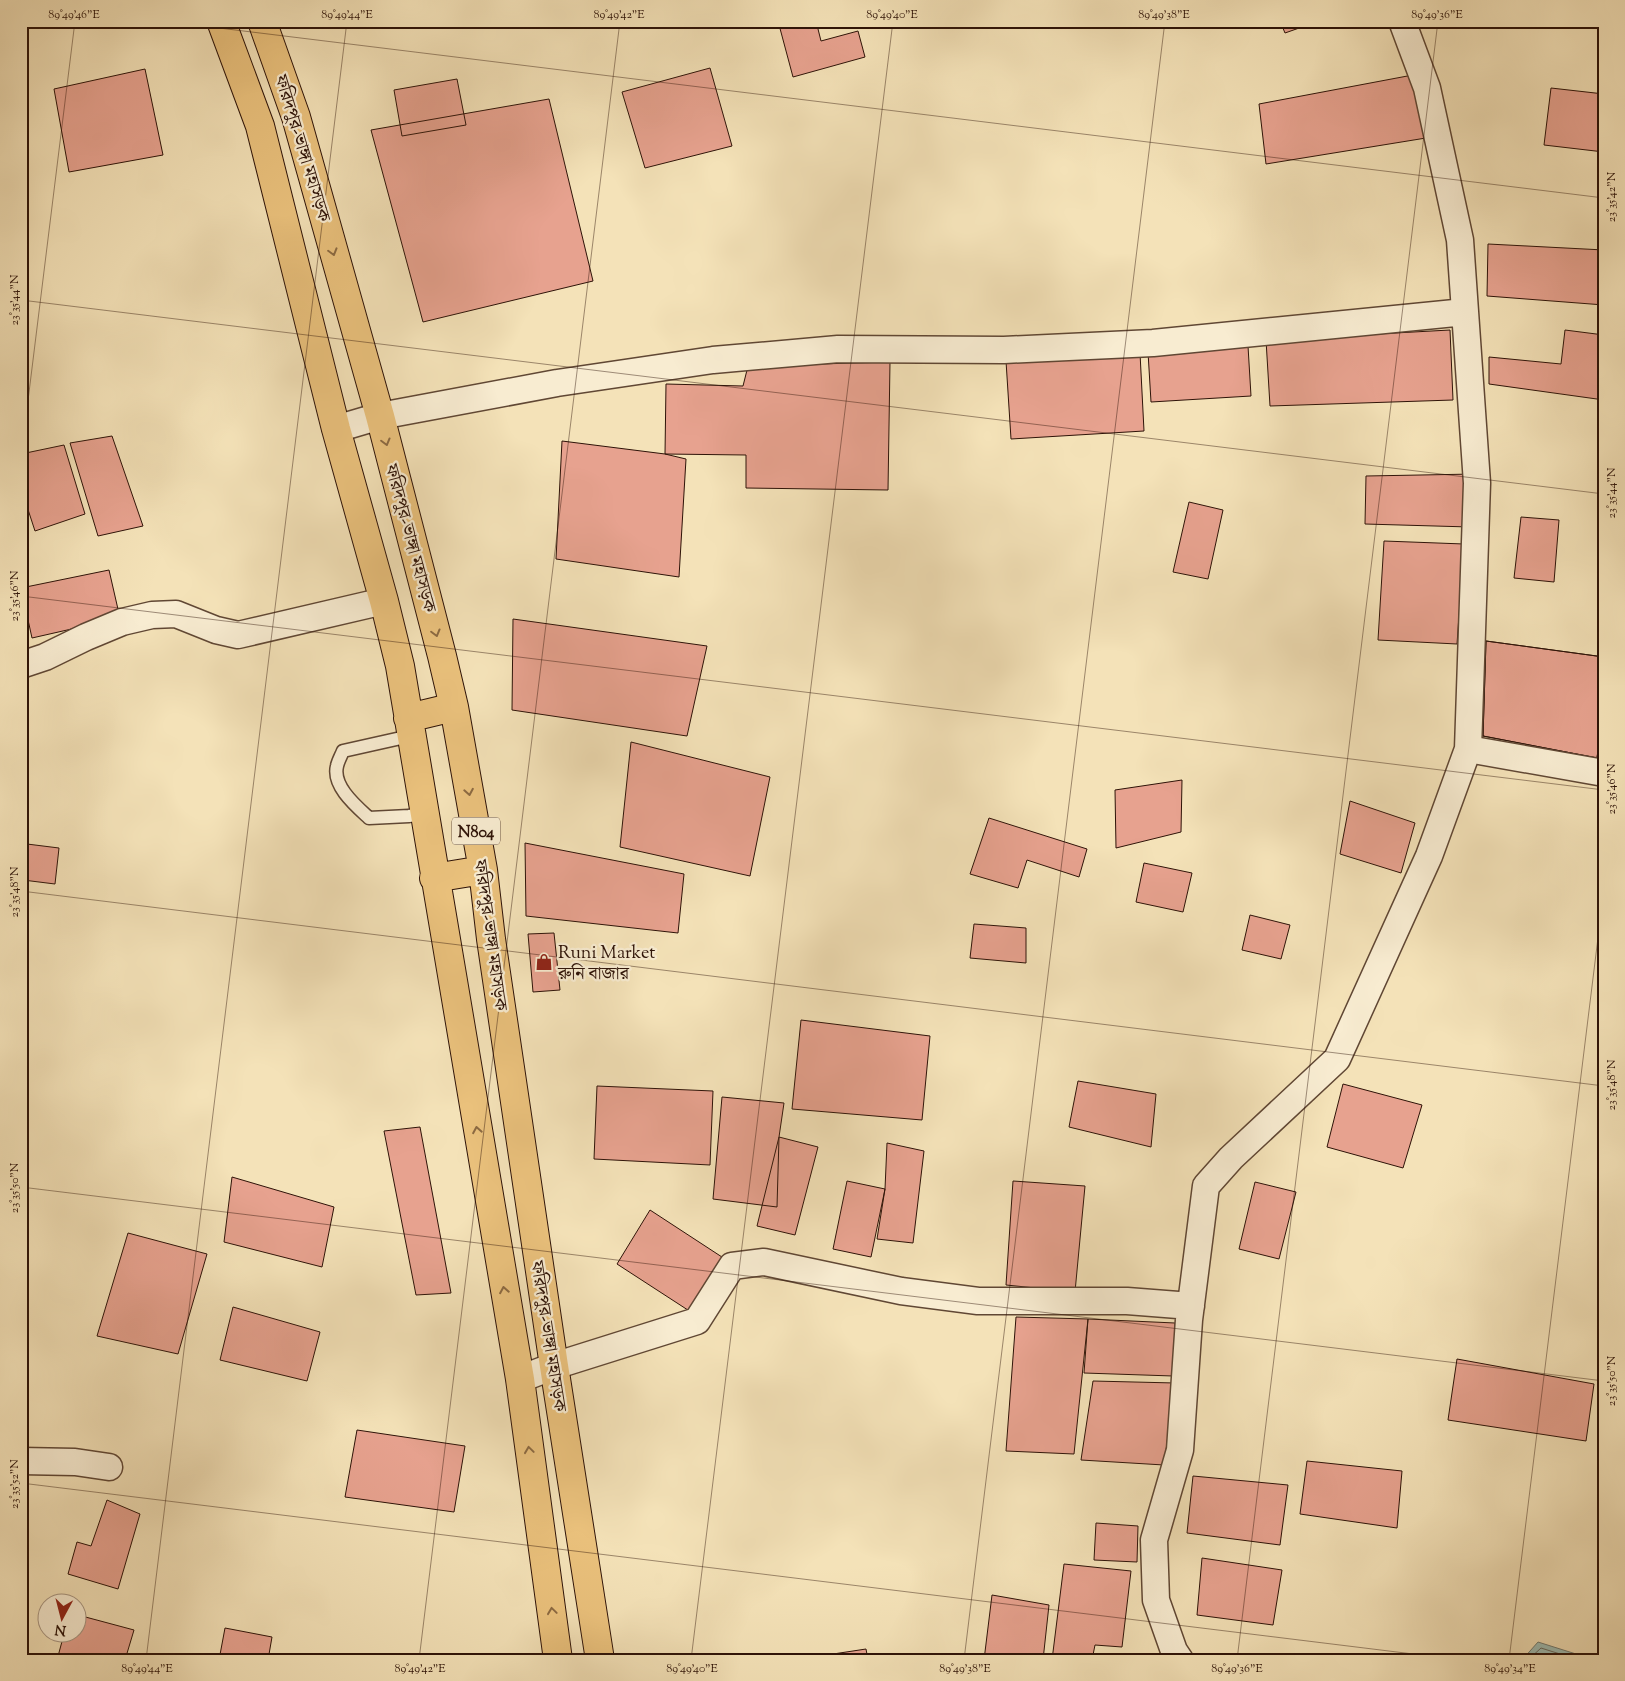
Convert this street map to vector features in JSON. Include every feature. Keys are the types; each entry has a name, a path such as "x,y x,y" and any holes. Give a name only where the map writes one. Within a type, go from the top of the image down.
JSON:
{"highway":[{"name":"ফরিদপুর-ভাঙ্গা মহাসড়ক","path":"221,21 260,126 336,429 384,600 400,666 434,878 520,1379 558,1660"},
{"name":"ফরিদপুর-ভাঙ্গা মহাসড়ক","path":"262,21 296,118 380,416 454,707 483,870 492,949 600,1660"},
{"path":"409,727 454,707"},
{"path":"434,878 483,870"}],"street":[{"path":"1180,1660 1174,1651 1156,1600 1154,1540 1180,1450 1190,1306 1206,1186 1231,1158 1337,1059 1429,856 1468,749 1477,483 1460,240 1427,88 1402,21"},
{"path":"336,429 380,416 557,383 714,360 838,348 1004,350 1153,343 1465,312"},
{"path":"21,665 45,658 86,637 122,622 152,615 176,614 216,630 238,635 384,600"},
{"path":"1468,749 1604,773"},
{"path":"520,1379 554,1366 698,1321 732,1266 764,1262 901,1291 978,1301 1127,1301 1190,1306"},
{"path":"21,1461 75,1462 109,1467"}],"lane":[{"path":"409,727 343,751 336,767 338,780 347,797 369,818 409,816 425,813"}],"water":[{"path":"1538,1642 1595,1660 1522,1660"}],"building":[{"path":"396,21 466,21 466,22 397,28"},
{"path":"778,21 816,21 821,41 858,31 865,57 793,77"},
{"path":"1280,21 1319,21 1285,33"},
{"path":"1598,21 1604,21 1604,57 1602,58"},
{"path":"710,68 732,146 645,168 622,92"},
{"path":"145,69 163,155 69,172 54,89"},
{"path":"1418,74 1426,138 1266,164 1259,104"},
{"path":"457,79 466,125 402,136 394,90"},
{"path":"1551,88 1604,94 1604,152 1544,145"},
{"path":"549,99 593,281 423,322 371,130"},
{"path":"1488,244 1604,250 1604,305 1487,296"},
{"path":"1450,330 1453,400 1270,406 1266,340"},
{"path":"1565,330 1604,335 1604,400 1489,384 1489,357 1561,364"},
{"path":"1248,346 1251,396 1151,402 1148,352"},
{"path":"1140,353 1144,431 1011,439 1006,361"},
{"path":"890,362 888,490 746,488 746,455 665,454 666,384 743,386 748,366"},
{"path":"112,436 143,526 98,536 70,443"},
{"path":"562,441 665,454 686,459 679,577 556,559"},
{"path":"64,445 85,514 35,531 21,488 21,454"},
{"path":"1475,474 1470,527 1365,524 1366,476"},
{"path":"1189,502 1223,510 1208,579 1173,572"},
{"path":"1521,517 1559,520 1554,582 1514,578"},
{"path":"1384,541 1464,544 1457,644 1378,640"},
{"path":"109,570 120,618 32,638 21,588"},
{"path":"513,619 707,646 687,736 512,710"},
{"path":"1486,641 1604,657 1604,704 1597,758 1483,736"},
{"path":"1486,641 1604,657 1604,704 1597,758 1483,736"},
{"path":"631,742 770,777 750,876 620,847"},
{"path":"1182,780 1181,832 1116,848 1115,790"},
{"path":"1350,801 1415,823 1401,873 1340,854"},
{"path":"989,818 1087,849 1079,877 1027,860 1018,888 970,874"},
{"path":"525,843 684,874 678,933 526,916"},
{"path":"27,844 59,848 55,884 23,880"},
{"path":"1144,863 1192,873 1183,912 1136,902"},
{"path":"1250,915 1290,925 1281,959 1242,950"},
{"path":"974,924 1026,928 1026,963 970,958"},
{"name":"Runi Market রুনি বাজার","path":"554,933 560,990 533,992 528,934"},
{"path":"801,1020 930,1036 922,1120 792,1109"},
{"path":"1078,1081 1156,1094 1151,1147 1069,1127"},
{"path":"1343,1084 1422,1105 1403,1168 1327,1147"},
{"path":"597,1086 713,1091 710,1165 594,1159"},
{"path":"722,1097 784,1103 779,1137 777,1207 713,1199"},
{"path":"420,1127 451,1293 416,1295 384,1131"},
{"path":"779,1137 818,1147 795,1235 757,1226"},
{"path":"887,1143 924,1151 913,1243 877,1239 885,1189"},
{"path":"232,1177 334,1207 322,1267 224,1242"},
{"path":"847,1181 885,1189 871,1257 833,1249"},
{"path":"1013,1181 1085,1186 1075,1292 1006,1285"},
{"path":"1255,1182 1296,1192 1279,1259 1239,1249"},
{"path":"650,1210 725,1259 694,1314 617,1264"},
{"path":"128,1233 207,1254 178,1354 97,1336"},
{"path":"233,1307 320,1332 307,1381 220,1360"},
{"path":"1016,1317 1088,1319 1074,1454 1006,1451"},
{"path":"1088,1319 1175,1323 1173,1376 1084,1373"},
{"path":"1457,1359 1594,1384 1586,1441 1448,1420"},
{"path":"1093,1381 1175,1383 1164,1465 1081,1460"},
{"path":"357,1430 465,1446 454,1512 345,1497"},
{"path":"1307,1461 1402,1471 1397,1528 1300,1514"},
{"path":"1193,1476 1288,1485 1280,1545 1187,1533"},
{"path":"107,1500 140,1514 118,1589 68,1574 77,1542 91,1546"},
{"path":"1096,1523 1138,1526 1137,1562 1094,1560"},
{"path":"1202,1558 1282,1570 1273,1625 1197,1615"},
{"path":"1064,1564 1131,1571 1122,1647 1095,1645 1092,1660 1052,1660"},
{"path":"992,1595 1049,1605 1043,1660 984,1660"},
{"path":"88,1618 134,1630 125,1660 57,1660 61,1644 88,1644"},
{"path":"225,1628 272,1637 268,1660 219,1660"},
{"path":"866,1649 868,1660 821,1660 820,1656"}],"place":[{"name":"Runi Market রুনি বাজার","path":"544,962"}]}
